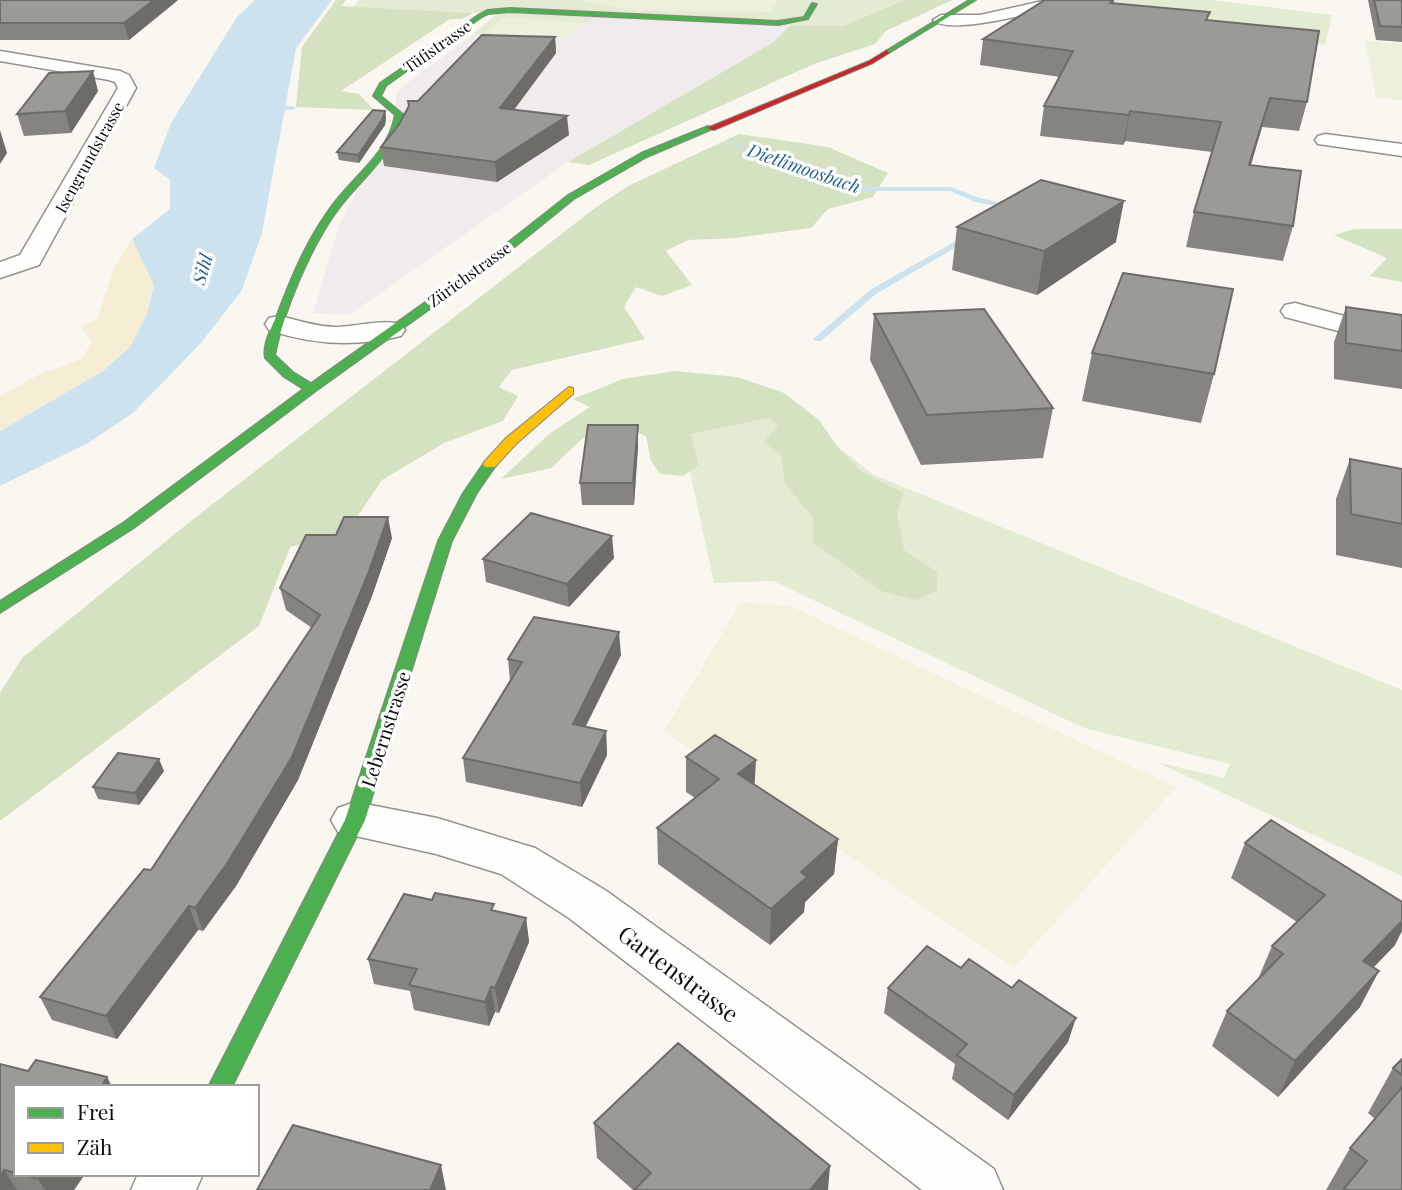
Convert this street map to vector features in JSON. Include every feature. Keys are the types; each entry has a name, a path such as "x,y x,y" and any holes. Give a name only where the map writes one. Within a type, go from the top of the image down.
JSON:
{"street":[{"name":"Zürichstrasse","path":"0,608 129,525 391,330 497,256 571,197 618,169 671,144 854,70 894,50 973,0"},
{"path":"941,20 980,20 1067,0"},
{"name":"Tüfistrasse","path":"312,388 290,379 279,370 269,355 305,256 334,209 391,140 399,123 399,114 381,100 377,92 487,12 510,10 778,23 806,18 814,4"},
{"name":"Isengrundstrasse","path":"0,56 102,72 127,83 127,88 30,260 0,270"},
{"path":"1325,140 1402,150"},
{"name":"Isengrundstrasse","path":"0,250 46,234"},
{"path":"1295,310 1346,325 1402,333"},
{"path":"279,324 316,336 328,337 391,330"},
{"name":"Lebernstrasse","path":"221,1085 355,820 445,541 460,508 472,487 503,446 569,391"},
{"name":"Gartenstrasse","path":"355,820 437,836 518,861 587,904 972,1190"}],"shaded area":[{"path":"592,18 790,26 772,43 568,162 349,315 313,313 340,222 390,134 398,90 473,34 566,38"},
{"path":"741,602 790,606 1176,787 1014,968 664,731"}],"green space":[{"path":"336,0 346,0 342,6 473,13 462,19 450,19 341,91 359,94 374,110 296,107 302,47"},
{"path":"359,0 904,0 843,26 592,18 566,38 473,34 497,14 354,7"},
{"path":"577,0 778,0 770,12 638,11"},
{"path":"904,0 952,0 886,31 875,44 814,64 589,165 568,162 772,43 790,26 843,26"},
{"path":"1098,0 1212,0 1332,15 1325,45 1278,40"},
{"path":"504,17 584,23 566,37 485,33"},
{"path":"1365,41 1402,44 1402,100 1376,98"},
{"path":"739,134 828,147 888,173 873,197 828,209 811,228 735,238 688,240 666,251 692,285 662,296 636,287 624,307 645,339 512,370 499,387 518,396 503,421 444,443 382,480 353,523 326,539 290,547 259,626 0,821 0,693 22,658 192,520 595,208 628,186"},
{"path":"1355,229 1402,229 1402,282 1370,276 1387,258 1334,235"},
{"path":"676,371 737,377 784,393 819,420 837,446 861,471 904,493 897,512 904,550 937,572 937,590 916,600 883,592 813,543 813,518 785,484 781,457 763,441 778,425 769,418 691,434 699,465 683,476 660,474 651,461 646,436 621,425 583,438 551,468 501,479 549,434 590,407 573,399 623,379"},
{"path":"769,418 778,425 763,441 781,457 785,484 813,518 813,543 904,550 896,512 904,493 861,471 837,446 874,475 1402,690 1402,876 1156,762 1224,778 1230,764 1084,728 773,581 714,583 690,471 699,465 691,434"}],"sand":[{"path":"132,239 154,285 147,314 130,347 103,371 0,431 0,397 38,375 81,359 92,343 81,326 97,319 114,268"}],"water":[{"name":"Sihl","path":"255,0 332,0 296,48 262,233 242,290 201,343 133,413 88,443 0,486 0,431 103,371 130,347 147,314 154,285 132,239 170,209 170,180 154,168 171,123 237,17"}],"building":[{"path":"0,0 154,0 124,23 0,23"},
{"path":"1045,0 1113,0 1110,3 1210,12 1206,20 1319,31 1307,102 1270,98 1249,165 1301,171 1293,226 1194,212 1221,122 1130,111 1129,115 1044,106 1073,51 983,39"},
{"path":"1374,0 1402,0 1402,27 1380,26"},
{"path":"482,35 555,37 500,108 567,116 495,162 381,147 398,126 409,106 408,101 418,101"},
{"path":"93,71 65,111 17,114 49,73"},
{"path":"373,110 385,111 358,155 337,152"},
{"path":"1041,180 1124,201 1044,251 957,227"},
{"path":"1123,273 1233,289 1214,374 1092,353"},
{"path":"1346,307 1402,315 1402,351 1346,343"},
{"path":"984,309 1053,408 927,415 874,314"},
{"path":"588,425 638,425 633,483 580,483"},
{"path":"1350,459 1402,469 1402,524 1351,514"},
{"path":"531,513 612,536 567,584 483,559"},
{"path":"344,517 388,517 368,574 292,757 228,862 195,908 189,906 106,1016 40,997 144,869 151,870 320,615 280,588 306,535 336,535"},
{"path":"534,617 619,632 573,724 606,731 580,783 463,758 522,662 508,659"},
{"path":"715,735 756,760 738,774 838,839 801,872 807,877 771,909 657,828 719,779 686,757"},
{"path":"118,753 159,759 135,793 93,787"},
{"path":"1271,820 1402,902 1402,921 1363,961 1379,971 1295,1061 1227,1011 1283,954 1272,946 1325,895 1245,843"},
{"path":"435,893 494,904 491,910 526,918 495,988 491,987 485,1002 409,985 417,969 368,959 404,894 432,900"},
{"path":"927,946 961,968 969,959 1012,988 1019,980 1076,1018 1014,1095 957,1055 967,1044 888,988"},
{"path":"678,1043 830,1166 810,1190 634,1190 651,1173 594,1123"},
{"path":"1402,1059 1402,1075 1393,1068"},
{"path":"36,1060 107,1077 102,1085 14,1085 14,1172 4,1170 0,1176 0,1064 28,1071"},
{"path":"1402,1087 1402,1190 1343,1190 1367,1161 1350,1148"},
{"path":"293,1125 441,1165 430,1190 257,1190"}],"waterway":[{"name":"Dietlimoosbach","path":"269,108 293,108"},
{"name":"Dietlimoosbach","path":"730,142 774,158 795,169 859,189 951,189 978,200 998,204 1016,200"},
{"path":"818,339 873,292 968,238"}],"traffic: fast":[{"path":"887,52 973,0"},
{"path":"312,388 288,375 274,361 269,355 272,341 299,273 323,225 383,152 397,126 399,114 377,96 383,85 487,12 510,10 778,23 806,18 814,4"},
{"path":"0,608 129,525 312,388 497,256 571,197 644,155 711,128"},
{"path":"221,1085 355,820 445,541 470,493 490,464"}],"traffic: slow":[{"path":"490,464 511,441 569,391"}],"traffic: jam":[{"path":"711,128 871,62 887,52"}]}
